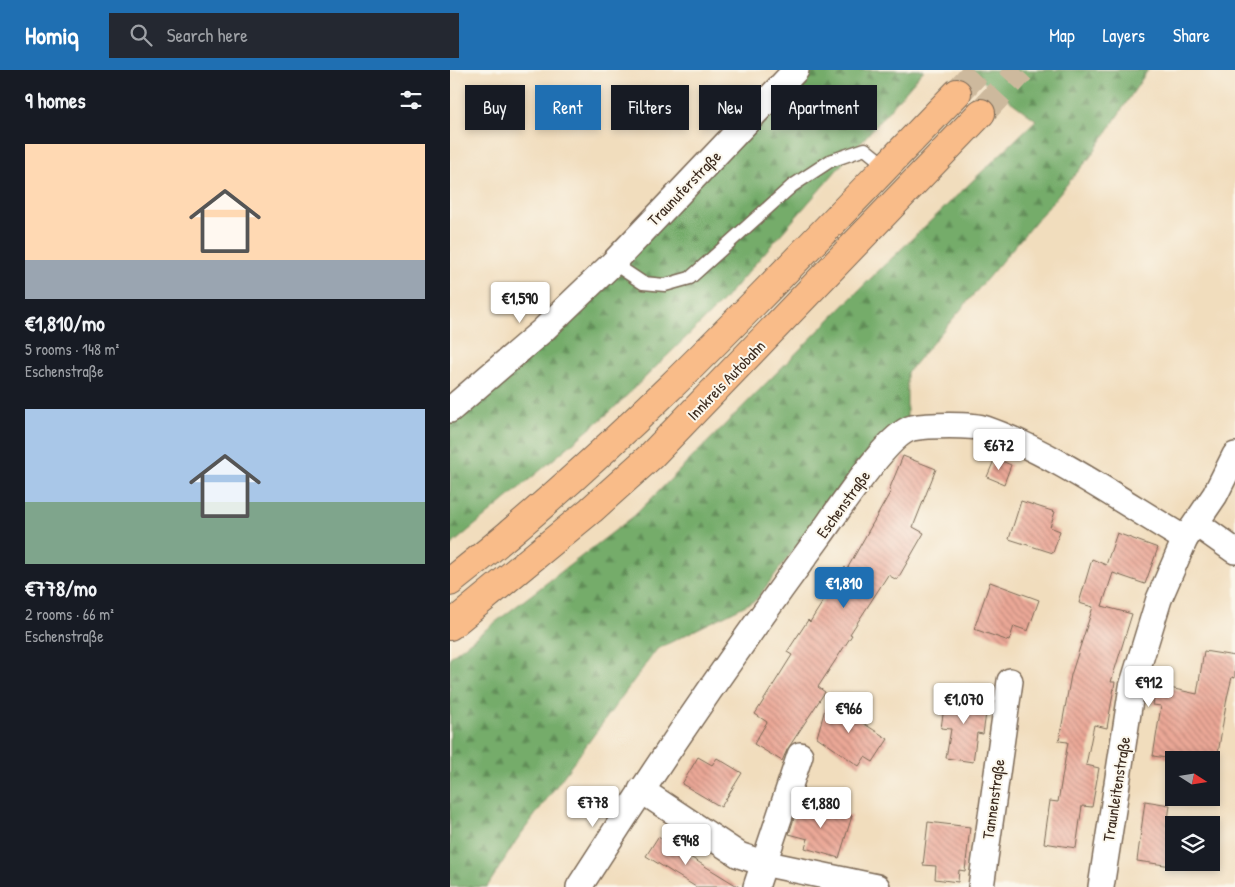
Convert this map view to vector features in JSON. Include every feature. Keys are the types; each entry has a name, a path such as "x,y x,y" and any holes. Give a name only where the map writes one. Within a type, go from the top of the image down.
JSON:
{"highway":[{"path":"450,582 505,538 640,417 957,93"},
{"name":"Innkreis Autobahn","path":"450,626 570,528 651,456 981,113"}],"street":[{"name":"Traunuferstraße","path":"450,410 542,331 613,262 796,70"},
{"name":"Eschenstraße","path":"579,887 641,790 770,603 867,471 890,443 909,429 933,425 984,428 1043,455 1191,531 1235,550"},
{"path":"1191,531 1235,455"},
{"name":"Traunleitenstraße","path":"1101,887 1132,687 1159,598 1191,531"},
{"name":"Tannenstraße","path":"981,887 1010,680"},
{"path":"756,887 800,755"},
{"path":"641,790 740,855 763,862 877,887"}],"lane":[{"path":"613,262 643,283 665,285 690,278 792,186 830,161 865,149 886,166"}],"green space":[{"path":"809,70 924,70 877,124 877,85 794,85"},
{"path":"968,70 1148,70 1091,156 907,373 907,418 858,464 756,600 657,649 516,841 487,887 450,887 450,657 634,516 870,279 1036,120"},
{"path":"771,107 771,130 872,130 720,304 611,411 450,546 450,423 579,312 750,130 761,130 761,118"}],"building":[{"path":"903,456 936,469 913,527 924,533 897,580 888,575 850,634 852,635 818,687 825,692 787,750 782,761 754,744 767,722 755,714 792,655 787,652 808,620 810,622 845,567 847,569 891,491 889,490"},
{"path":"995,458 1011,465 1004,484 987,477"},
{"path":"1021,501 1055,512 1050,527 1060,531 1053,553 1009,539"},
{"path":"1117,533 1158,548 1145,584 1113,573 1102,606 1132,614 1111,682 1115,682 1107,728 1094,725 1086,765 1099,768 1092,807 1082,806 1076,848 1044,843 1050,801 1058,802 1068,742 1059,741 1071,675 1093,607 1079,603 1092,559 1106,565"},
{"path":"990,582 1039,600 1028,631 1014,626 1009,641 974,629"},
{"path":"1204,651 1235,656 1235,678 1232,677 1227,698 1218,751 1165,751 1165,758 1153,756 1161,706 1153,705 1156,685 1197,694"},
{"path":"946,694 988,700 983,734 977,733 973,762 946,758 951,729 941,728"},
{"path":"829,695 855,712 852,716 888,739 873,762 865,757 859,766 817,737"},
{"path":"698,757 712,765 717,758 742,773 721,807 682,784"},
{"path":"1145,801 1170,806 1168,816 1165,816 1165,865 1137,861"},
{"path":"799,803 852,816 839,858 805,848 808,839 789,834"},
{"path":"928,822 970,827 965,871 959,870 958,882 935,879 936,866 923,865"},
{"path":"658,837 739,887 696,887 646,856"}],"tunnel":[{"path":"957,93 978,70"},
{"path":"981,113 1021,70"}]}
